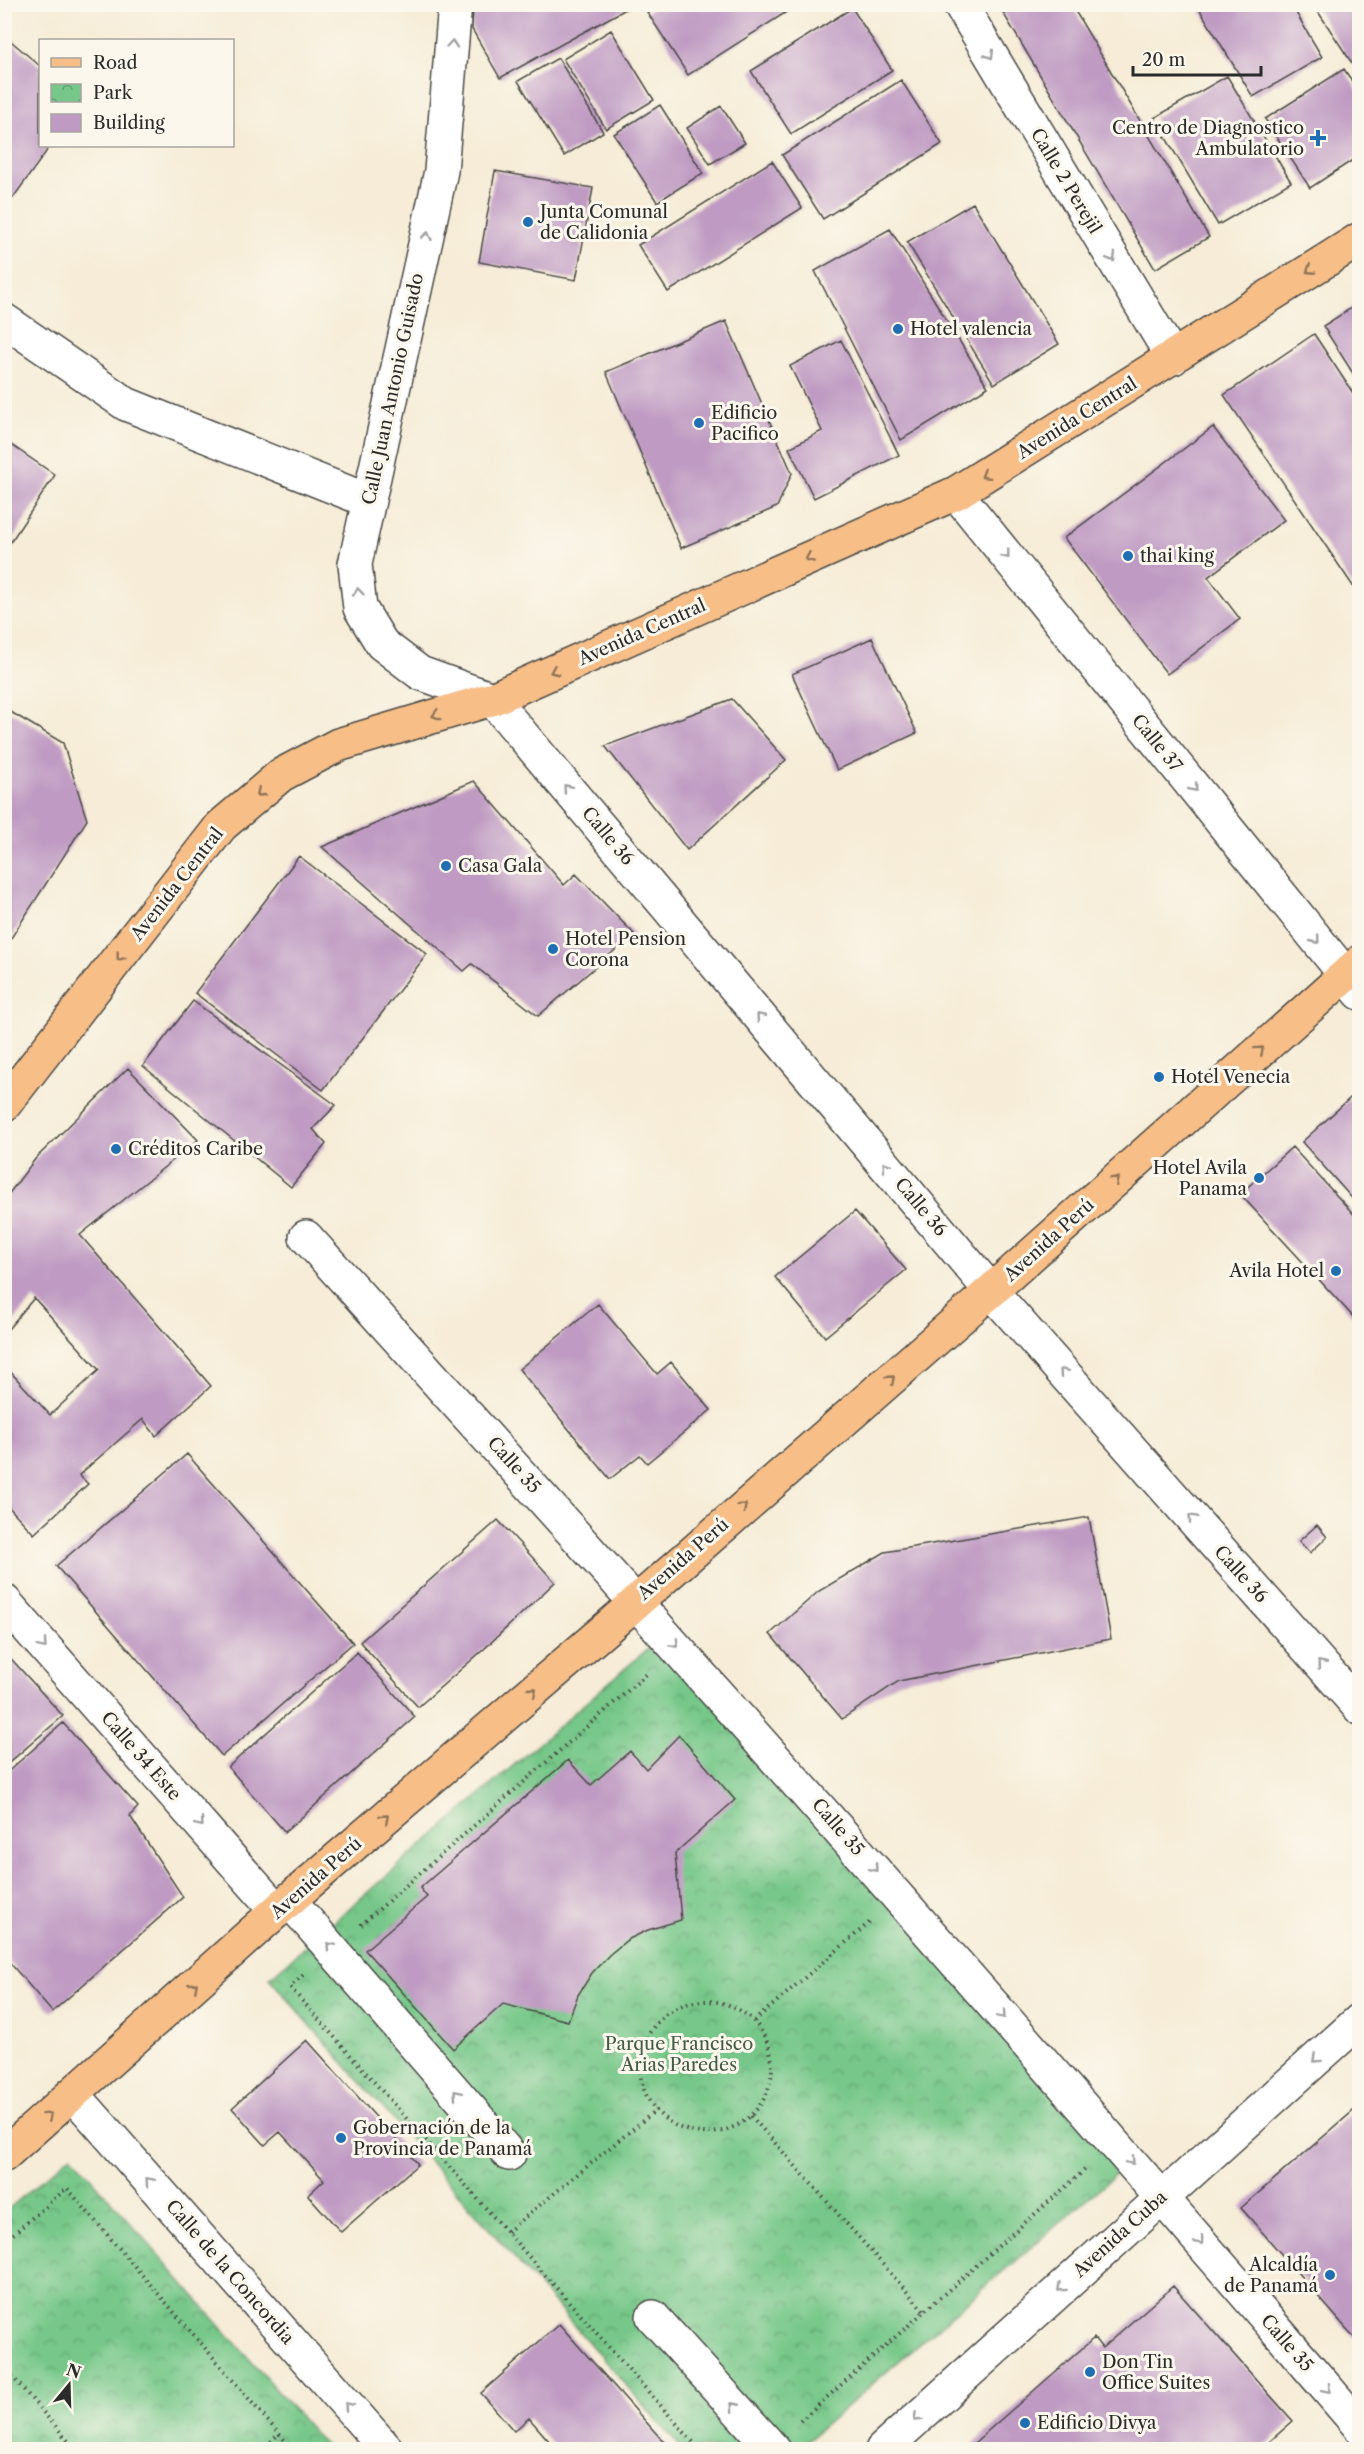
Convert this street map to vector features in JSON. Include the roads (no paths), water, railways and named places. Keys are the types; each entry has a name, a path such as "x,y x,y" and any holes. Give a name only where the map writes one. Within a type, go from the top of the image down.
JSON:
{"main road":[{"name":"Avenida Central","path":"4,1105 221,826 281,775 338,745 492,699 956,493 1359,239"},
{"name":"Avenida Perú","path":"4,2155 283,1905 1354,976"}],"street":[{"name":"Calle Juan Antonio Guisado","path":"455,4 441,171 355,564 360,608 382,644 420,673 492,699"},
{"name":"Calle 2 Perejil","path":"960,4 1173,358"},
{"path":"4,320 126,404 369,501"},
{"name":"Calle 37","path":"956,493 1354,976"},
{"name":"Calle 36","path":"492,699 992,1291 1359,1708"},
{"name":"Calle 35","path":"306,1237 636,1600 1162,2196 1359,2427"},
{"name":"Calle 34 Este","path":"4,1601 283,1905 333,1950 509,2154"},
{"name":"Avenida Cuba","path":"882,2450 1359,2020"},
{"name":"Calle de la Concordia","path":"73,2094 387,2450"},
{"path":"653,2317 772,2448"}],"place":[{"name":"Centro de Diagnostico Ambulatorio","path":"1318,138"},
{"name":"Junta Comunal de Calidonia","path":"528,222"},
{"name":"Hotel valencia","path":"898,329"},
{"name":"Edificio Pacifico","path":"699,423"},
{"name":"thai king","path":"1128,556"},
{"name":"Casa Gala","path":"446,866"},
{"name":"Hotel Pension Corona","path":"553,949"},
{"name":"Hotel Venecia","path":"1159,1077"},
{"name":"Créditos Caribe","path":"116,1149"},
{"name":"Hotel Avila Panama","path":"1259,1178"},
{"name":"Avila Hotel","path":"1336,1271"},
{"name":"Gobernación de la Provincia de Panamá","path":"341,2138"},
{"name":"Alcaldía de Panamá","path":"1330,2275"},
{"name":"Don Tin Office Suites","path":"1090,2372"},
{"name":"Edificio Divya","path":"1025,2423"}],"park label":[{"name":"Parque Francisco Arias Paredes","path":"679,2054"}]}
